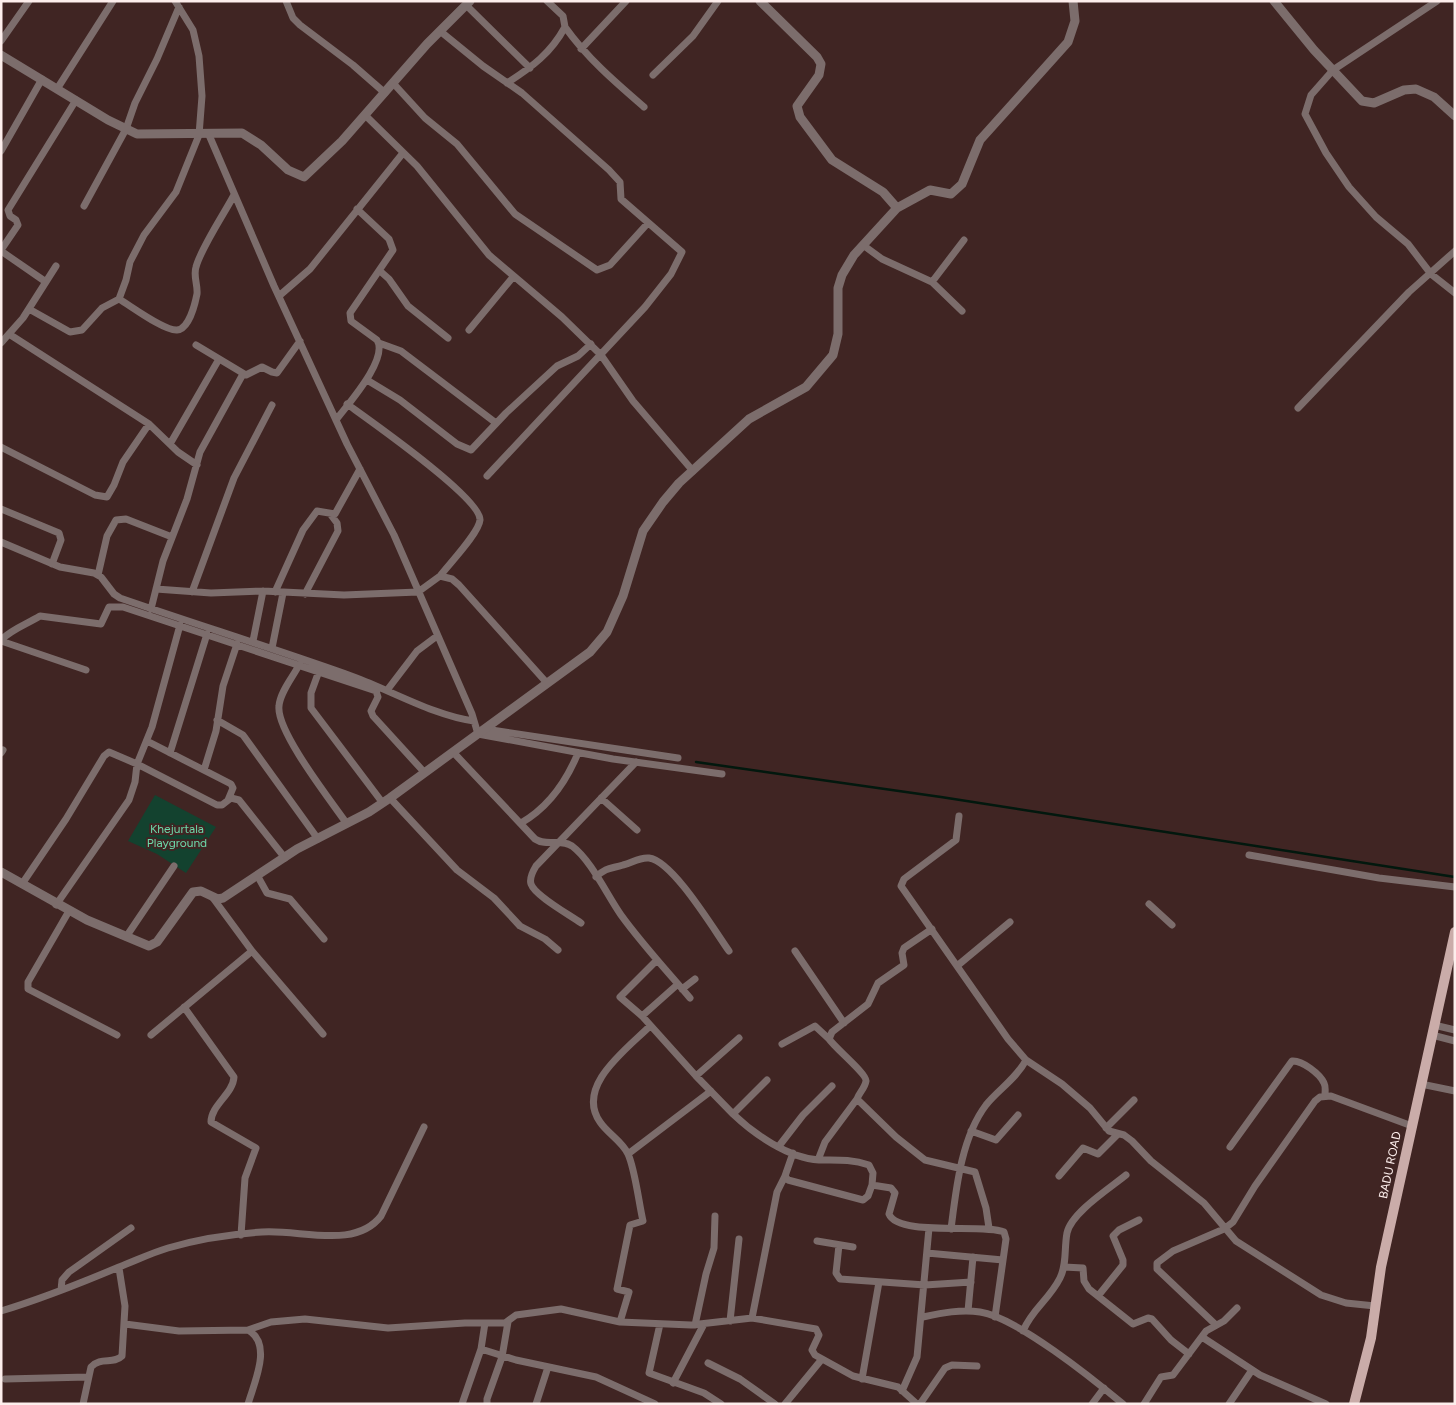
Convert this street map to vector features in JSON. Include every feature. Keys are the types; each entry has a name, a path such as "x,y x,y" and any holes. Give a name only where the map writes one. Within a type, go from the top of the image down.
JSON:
{"main road":[{"name":"BADU ROAD","path":"1354,1404 1371,1338 1381,1267 1455,932"}],"street":[{"path":"1,41 29,1"},
{"path":"57,89 113,1"},
{"path":"286,1 293,18 300,25 353,65 385,93"},
{"path":"507,82 530,68 544,56 565,27 566,22 563,16 547,1"},
{"path":"581,49 626,1"},
{"path":"653,75 693,36 718,1"},
{"path":"760,1 821,64 819,75 798,106 797,112 805,125 838,165 872,183 897,208"},
{"path":"213,898 223,898 285,858 386,800 546,682 590,652 604,638 623,596 643,532 663,502 749,419 806,387 825,367 837,345 838,288 848,264 897,208 930,190 951,194 962,184 980,140 1068,42 1075,21 1073,1"},
{"path":"1274,1 1362,101 1374,103 1404,90 1416,89 1430,94 1455,116"},
{"path":"1437,1 1333,70 1311,95 1305,114 1307,121 1349,186 1376,217 1408,244 1430,274 1455,293"},
{"path":"1,56 126,129 138,134 209,135 242,133 249,136 288,170 304,177 365,115 440,30 468,3 530,68"},
{"path":"84,206 126,129 135,103 157,59 177,4"},
{"path":"29,309 70,332 82,330 102,308 119,299 130,262 144,235 176,192 198,135 202,96 199,56 193,30 177,4"},
{"path":"565,27 581,49 601,70 644,107"},
{"path":"440,30 483,66 507,82 554,120 617,177 621,186 621,199 648,223 680,247 682,256 645,306 488,476"},
{"path":"1,151 42,79"},
{"path":"393,83 425,118 456,144 515,214 597,270 610,266 648,223"},
{"path":"46,282 1,251 18,225 16,220 10,216 8,210 76,100"},
{"path":"365,115 423,174 481,246 591,344 601,355 633,401 693,471"},
{"path":"209,135 234,196 300,342 336,420 394,535 474,721 482,731 578,753 722,774"},
{"path":"279,296 310,269 403,152"},
{"path":"119,299 165,326 177,330 180,328 189,318 195,302 197,291 196,267 234,196"},
{"path":"357,210 383,232 392,245 390,256 354,305 349,317 379,343 401,351 496,423"},
{"path":"932,282 964,240"},
{"path":"863,245 882,259 932,282 962,311"},
{"path":"1298,408 1409,292 1455,251"},
{"path":"1,343 29,309 56,266"},
{"path":"380,271 389,279 408,306 448,338"},
{"path":"469,330 514,277"},
{"path":"9,334 149,424 196,465"},
{"path":"196,346 243,374 250,375 262,366 278,373 300,342"},
{"path":"336,420 367,380 377,357 379,343"},
{"path":"367,380 400,400 451,440 467,450 475,448 496,423 557,366 578,356 591,344"},
{"path":"170,444 218,359"},
{"path":"151,609 172,536 205,441 243,374"},
{"path":"156,588 192,592 263,590 305,594 418,592 440,576 478,526 478,512 464,494 347,404"},
{"path":"192,592 234,478 272,405"},
{"path":"1,447 95,494 106,497 123,462 149,424"},
{"path":"331,515 338,511 360,469"},
{"path":"1,509 59,534 61,540 52,564"},
{"path":"272,648 279,592 300,537 313,514 324,511 331,515 337,523 338,531 305,594"},
{"path":"98,575 109,529 116,520 126,519 172,536"},
{"path":"1,542 66,569 85,570 98,575 116,596 253,641 388,690 442,714 474,721"},
{"path":"440,576 452,579 459,585 546,682"},
{"path":"253,641 263,590"},
{"path":"1,640 14,629 28,625 40,616 101,624 106,610 113,606 123,607 376,691 378,697 371,711 373,716 424,772"},
{"path":"56,905 124,808 134,787 137,764 147,741 180,625"},
{"path":"170,753 207,634"},
{"path":"388,690 417,651 437,636"},
{"path":"1,640 86,670"},
{"path":"204,770 217,720 223,686 236,644"},
{"path":"299,665 279,704 281,720 298,753 347,824"},
{"path":"320,672 311,693 311,708 386,800 457,870 494,898 520,926 545,939 558,950"},
{"path":"217,720 243,735 318,839"},
{"path":"482,731 678,758"},
{"path":"147,741 231,784 233,788 228,800"},
{"path":"453,752 540,842 561,841 583,856 622,916 690,998"},
{"path":"22,884 66,819 104,756 113,753 217,805 222,805 228,800 235,798 244,803 285,858"},
{"path":"520,823 544,807 562,786 578,753"},
{"path":"581,923 538,893 530,883 536,866 636,762"},
{"path":"601,798 637,830"},
{"path":"959,816 956,840 904,879 901,884 1008,1039 1026,1060 1062,1084 1090,1108 1106,1128 1114,1134 1128,1138 1151,1161 1204,1203 1224,1229 1244,1247 1321,1295 1346,1303 1375,1306"},
{"path":"1249,856 1379,878 1455,887"},
{"path":"596,877 606,868 621,866 642,858 658,860 665,865 684,887 729,951"},
{"path":"126,937 174,866"},
{"path":"1,872 56,905 149,946 157,942 193,892 201,891 213,898 252,951 323,1034"},
{"path":"257,875 264,888 272,895 290,898 324,939"},
{"path":"1149,904 1172,925"},
{"path":"69,911 28,982 28,989 117,1035"},
{"path":"957,966 1010,922"},
{"path":"829,1039 832,1032 868,1004 878,983 904,965 902,953 904,948 932,930"},
{"path":"151,1035 252,951"},
{"path":"796,951 844,1023"},
{"path":"657,960 620,996 642,1016 710,1092 733,1114 779,1146 793,1153 818,1160 838,1159 869,1165 873,1173 872,1186 868,1196 863,1200 788,1180 785,1176"},
{"path":"642,1016 680,987 695,979"},
{"path":"184,1007 234,1077 232,1085 212,1115 211,1122 256,1148 245,1178 242,1235"},
{"path":"620,1322 629,1292 617,1289 630,1225 643,1222 628,1154 600,1123 593,1110 594,1091 600,1077 650,1026"},
{"path":"782,1044 815,1026 866,1077 865,1084 857,1099 825,1142 818,1160"},
{"path":"1433,1030 1454,1027"},
{"path":"1433,1030 1455,1041"},
{"path":"696,1076 739,1038"},
{"path":"951,1229 971,1131 987,1104 997,1095 1026,1060"},
{"path":"1230,1147 1292,1061 1302,1063 1322,1080 1324,1095"},
{"path":"733,1114 768,1080"},
{"path":"1422,1084 1455,1091"},
{"path":"779,1146 804,1115 832,1086"},
{"path":"628,1154 710,1092"},
{"path":"1324,1095 1412,1126"},
{"path":"1216,1325 1156,1266 1159,1260 1173,1251 1224,1229 1238,1215 1255,1186 1315,1101 1324,1095"},
{"path":"857,1099 896,1137 925,1160 973,1170 986,1208 989,1228"},
{"path":"1106,1128 1134,1100"},
{"path":"971,1131 996,1140 1018,1115"},
{"path":"1,1311 61,1290 170,1247 242,1235 280,1231 350,1235 367,1230 375,1224 386,1207 424,1127"},
{"path":"1059,1176 1083,1148 1098,1154 1118,1134"},
{"path":"752,1318 777,1192 793,1153"},
{"path":"1023,1331 1032,1313 1042,1305 1054,1288 1064,1267 1067,1234 1071,1222 1126,1175"},
{"path":"872,1186 891,1188 895,1193 888,1214 900,1222 929,1228 989,1228 1002,1230 1006,1234 995,1317"},
{"path":"696,1325 706,1274 714,1248 715,1216"},
{"path":"1098,1296 1123,1265 1124,1260 1113,1236 1119,1230 1139,1220"},
{"path":"61,1290 62,1280 69,1272 131,1228"},
{"path":"902,1391 917,1357 923,1316 929,1228"},
{"path":"730,1320 739,1239"},
{"path":"818,1241 853,1248"},
{"path":"839,1245 836,1272 838,1277 925,1285 971,1282"},
{"path":"927,1253 1004,1260"},
{"path":"968,1311 973,1257"},
{"path":"1064,1267 1083,1268 1085,1284 1098,1296 1133,1324 1148,1318 1152,1319 1171,1340 1189,1354"},
{"path":"83,1404 91,1367 96,1362 114,1361 122,1356 125,1324 124,1292 119,1268"},
{"path":"862,1379 879,1282"},
{"path":"1144,1404 1161,1378 1173,1375 1202,1337 1237,1308"},
{"path":"125,1324 172,1331 248,1330 271,1322 305,1319 388,1328 508,1322 516,1315 561,1309 620,1322 660,1324 696,1325 752,1318 816,1329 818,1334 812,1354 862,1379 893,1385 919,1404 945,1368 952,1366 978,1366"},
{"path":"923,1316 968,1311 983,1312 995,1317 1023,1331 1104,1388 1123,1404"},
{"path":"487,1404 486,1399 502,1357 508,1322"},
{"path":"462,1404 481,1349 484,1323"},
{"path":"660,1324 649,1373 704,1393 721,1404"},
{"path":"673,1383 704,1324"},
{"path":"248,1330 255,1334 261,1344 248,1404"},
{"path":"1202,1337 1252,1370 1326,1404"},
{"path":"481,1349 502,1357 602,1379 655,1404"},
{"path":"785,1404 822,1359"},
{"path":"708,1363 740,1379 775,1404"},
{"path":"536,1404 548,1366"},
{"path":"1229,1404 1252,1370"},
{"path":"5,1379 88,1377"},
{"path":"1092,1404 1104,1388"}],"green space":[{"name":"Khejurtala Playground","path":"155,795 216,827 186,873 157,854 128,841"}],"waterway":[{"path":"696,762 941,797 1455,877"}]}
